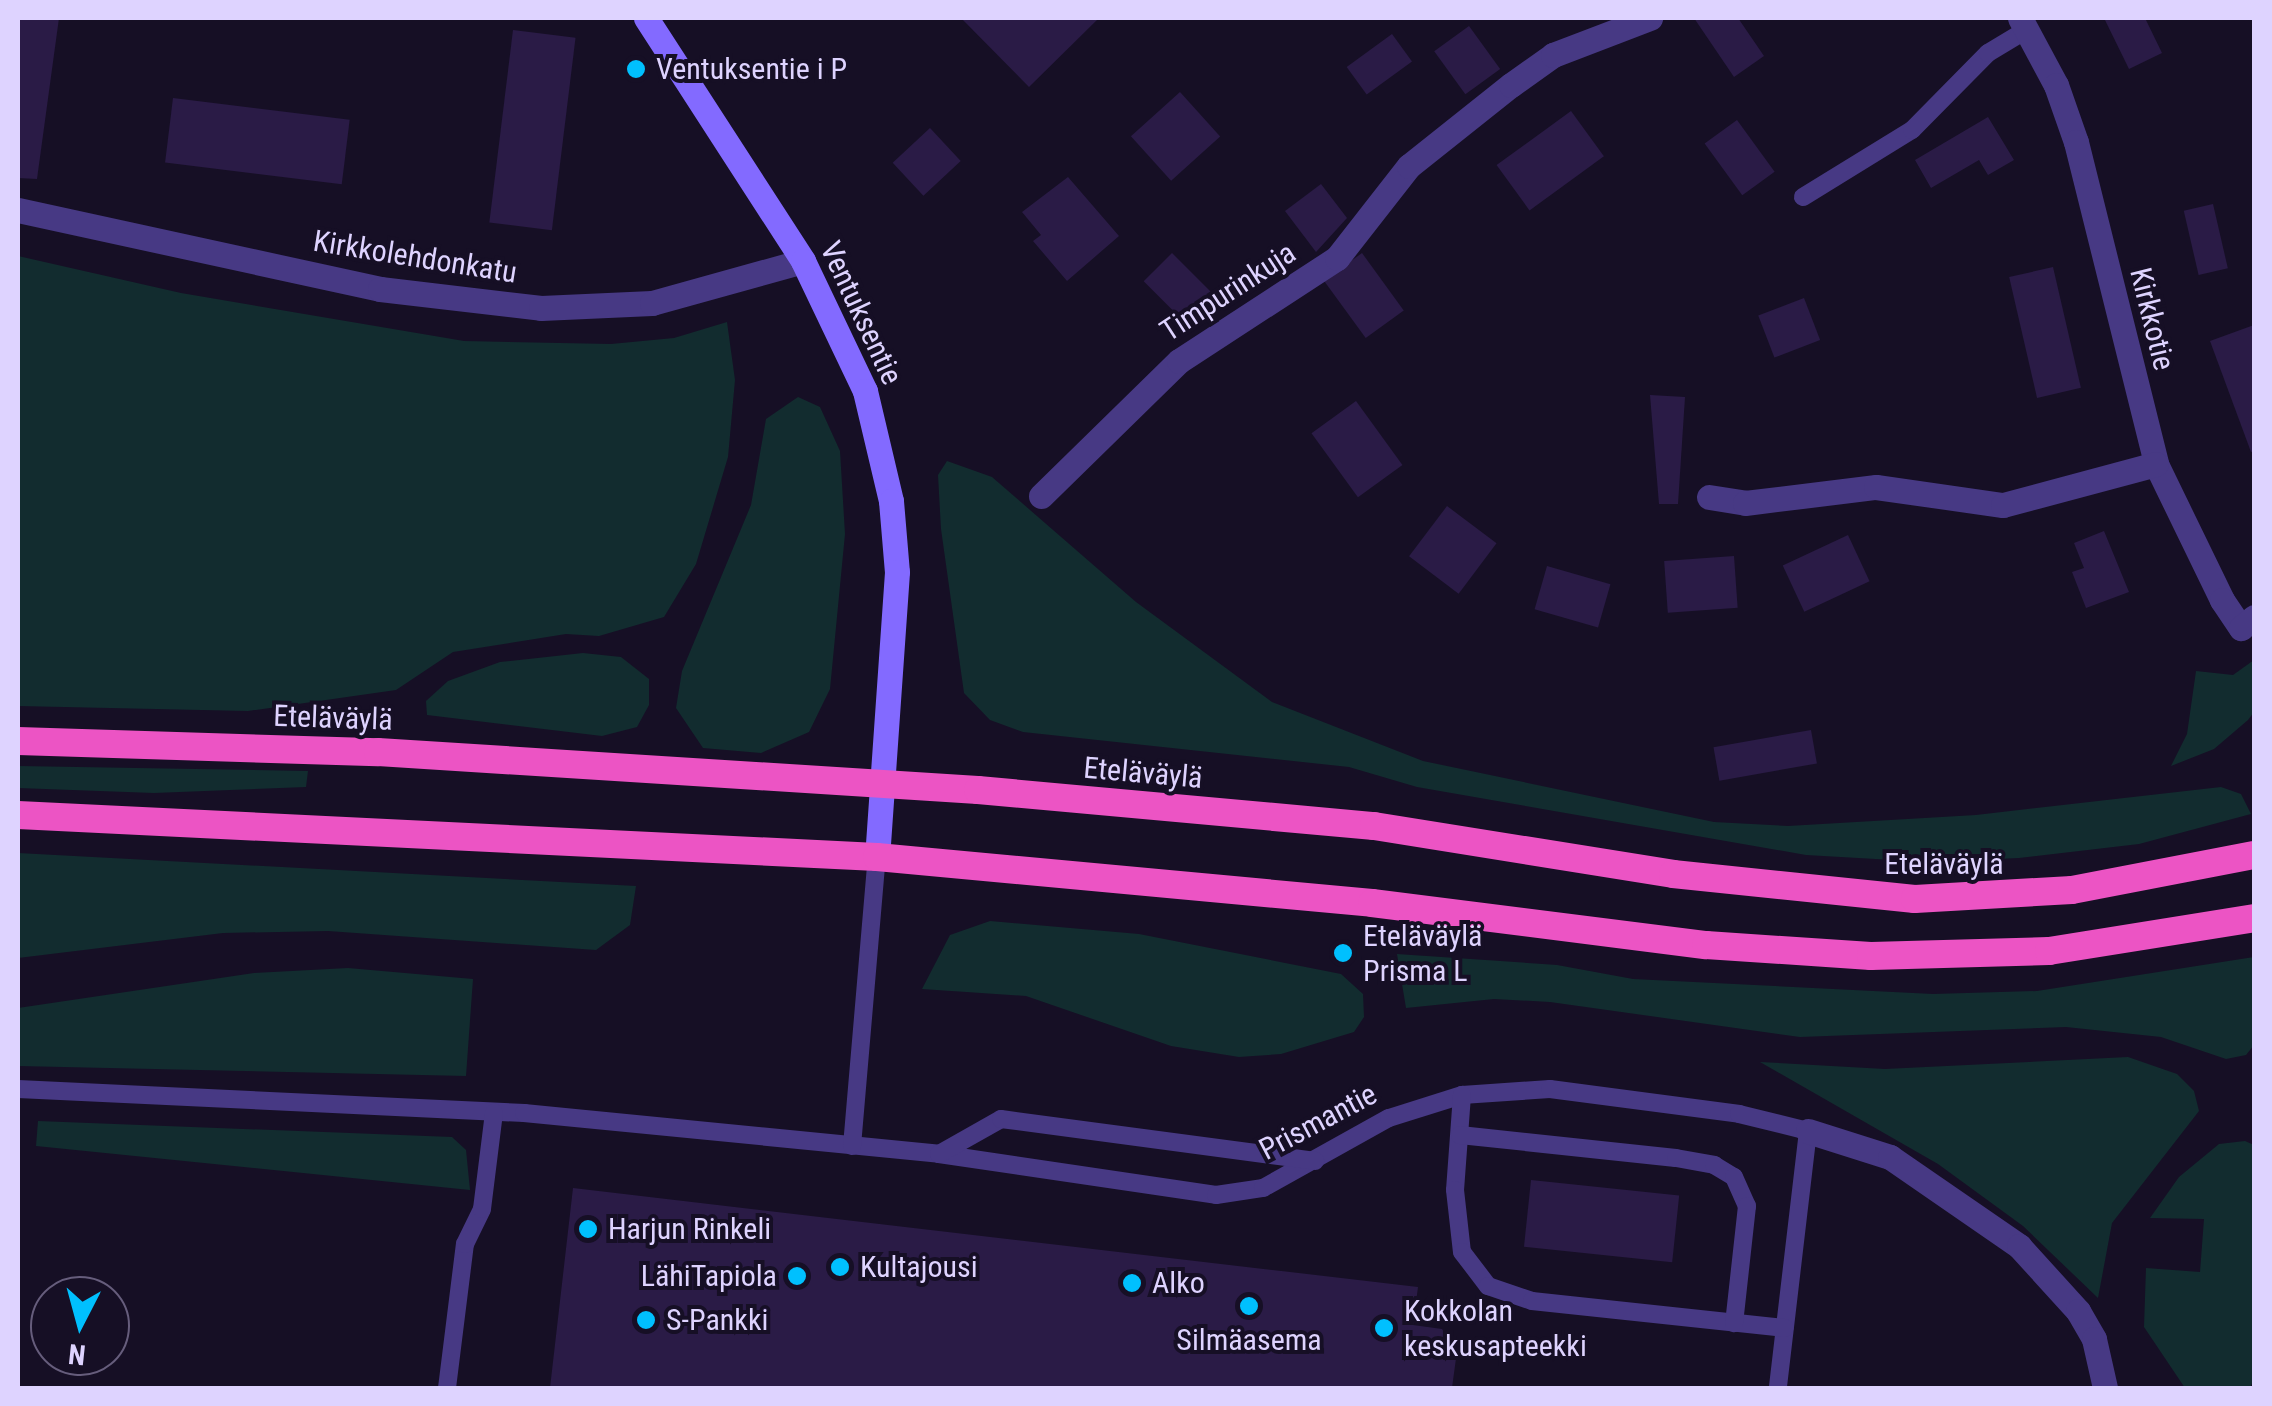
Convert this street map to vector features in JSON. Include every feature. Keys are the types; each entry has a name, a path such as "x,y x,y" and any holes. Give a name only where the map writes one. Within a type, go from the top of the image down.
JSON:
{"highway":[{"name":"Eteläväylä","path":"18,741 378,752 882,784 1374,826 1673,874 1915,899 2072,890 2254,855"},
{"path":"18,815 877,857 1870,956 2050,951 2254,918"}],"main road":[{"name":"Ventuksentie","path":"646,18 804,261 865,391 892,501 897,572 877,857"}],"street":[{"name":"Timpurinkuja","path":"1040,496 1179,360 1284,298 1337,258 1409,166 1510,85 1553,55 1583,49 1650,18"},
{"name":"Kirkkotie","path":"2024,23 2076,142 2156,464 2248,623"},
{"name":"Kirkkolehdonkatu","path":"18,210 380,289 541,308 652,303 804,261"},
{"path":"1709,497 1745,503 1876,487 2003,505 2156,464"},
{"name":"Prismantie","path":"1808,1131 1890,1157 2018,1246 2078,1311 2094,1339 2105,1388"}],"lane":[{"path":"1803,197 1912,130 1988,53 2024,23"},
{"path":"852,1146 877,857"},
{"name":"Prismantie","path":"18,1089 494,1113 940,1154 1216,1195 1263,1188 1389,1118 1462,1095 1550,1089 1738,1114 1808,1131"},
{"path":"1462,1095 1455,1190 1462,1252 1488,1286 1532,1301 1785,1328"},
{"path":"447,1388 465,1244 482,1210 494,1113"},
{"path":"940,1154 1000,1119 1314,1161"},
{"path":"1778,1388 1808,1131"},
{"path":"1460,1135 1714,1164 1734,1178 1747,1206 1734,1323"}],"green space":[{"path":"18,256 181,293 464,341 611,344 674,338 727,322 735,380 728,457 696,564 664,617 599,636 566,634 453,652 396,690 248,711 18,706"},
{"path":"798,397 820,407 840,451 845,534 830,689 809,732 761,753 703,748 676,708 682,671 751,505 766,419"},
{"path":"947,461 992,477 1136,602 1272,702 1423,761 1714,822 1788,826 1976,815 2221,787 2241,794 2251,814 2139,844 2019,858 1928,862 1806,855 1417,787 1349,767 1023,732 990,720 964,693 941,529 938,475"},
{"path":"583,653 621,657 649,679 649,705 637,727 602,736 427,715 426,701 448,681 500,662"},
{"path":"2254,660 2254,712 2248,720 2214,749 2171,766 2187,734 2196,671 2233,675"},
{"path":"18,766 308,771 306,787 154,793 18,788"},
{"path":"18,853 636,886 630,925 596,950 328,931 223,933 18,958"},
{"path":"990,921 1139,934 1341,974 1363,994 1364,1017 1354,1032 1281,1054 1239,1057 1171,1046 1026,996 922,989 950,935"},
{"path":"1397,954 1557,965 1633,979 1933,994 2037,991 2254,957 2254,1045 2246,1055 2226,1059 2161,1037 2066,1027 1800,1037 1550,1002 1494,999 1406,1008"},
{"path":"348,968 473,979 466,1076 18,1066 18,1008 254,973"},
{"path":"2128,1057 2177,1074 2194,1091 2199,1111 2112,1223 2098,1298 2023,1226 1938,1164 1760,1062 1885,1069"},
{"path":"38,1121 452,1137 466,1150 470,1190 36,1146"},
{"path":"2245,1141 2254,1145 2254,1379 2250,1388 2185,1388 2144,1327 2146,1268 2200,1272 2204,1219 2150,1218 2179,1177 2219,1144"}],"building":[{"path":"18,18 59,18 37,179 18,178"},
{"path":"961,18 1099,18 1029,87"},
{"path":"1694,18 1738,18 1764,56 1734,77"},
{"path":"2104,18 2145,18 2162,53 2129,69"},
{"path":"1469,26 1500,69 1465,94 1434,51"},
{"path":"513,30 576,38 552,230 489,223"},
{"path":"1392,34 1412,62 1367,94 1347,67"},
{"path":"1180,92 1220,137 1171,181 1131,136"},
{"path":"173,98 350,120 342,184 165,163"},
{"path":"1571,111 1604,156 1529,210 1497,165"},
{"path":"1988,117 2014,160 1988,175 1979,160 1931,188 1915,160"},
{"path":"1737,120 1775,172 1742,195 1705,144"},
{"path":"930,128 961,161 923,196 893,163"},
{"path":"1068,177 1119,236 1067,281 1033,241 1041,235 1022,212"},
{"path":"1321,184 1347,218 1316,252 1285,211"},
{"path":"2213,204 2228,268 2199,275 2184,211"},
{"path":"1172,253 1214,295 1185,323 1144,281"},
{"path":"1362,253 1404,310 1366,338 1324,281"},
{"path":"2053,267 2081,388 2037,398 2009,277"},
{"path":"1804,298 1820,340 1774,358 1758,316"},
{"path":"2254,325 2254,451 2251,452 2210,341"},
{"path":"1650,395 1685,397 1678,504 1659,504"},
{"path":"1356,401 1402,465 1358,497 1312,433"},
{"path":"1447,506 1497,543 1459,594 1409,556"},
{"path":"2104,531 2129,592 2086,608 2072,572 2084,568 2074,543"},
{"path":"1848,535 1870,581 1804,612 1783,565"},
{"path":"1734,556 1738,608 1668,613 1664,561"},
{"path":"1547,566 1610,584 1598,627 1535,609"},
{"path":"1811,730 1817,763 1719,781 1714,747"},
{"path":"1531,1180 1679,1196 1672,1262 1524,1247"},
{"path":"573,1188 1418,1287 1413,1325 1442,1329 1457,1351 1452,1388 550,1388"}],"place":[{"name":"Ventuksentie i P","path":"636,69"},
{"name":"Eteläväylä Prisma L","path":"1343,953"},
{"name":"Harjun Rinkeli","path":"588,1229"},
{"name":"Kultajousi","path":"840,1267"},
{"name":"LähiTapiola","path":"797,1276"},
{"name":"Alko","path":"1132,1283"},
{"name":"Silmäasema","path":"1249,1306"},
{"name":"S-Pankki","path":"646,1320"},
{"name":"Kokkolan keskusapteekki","path":"1384,1328"}]}
